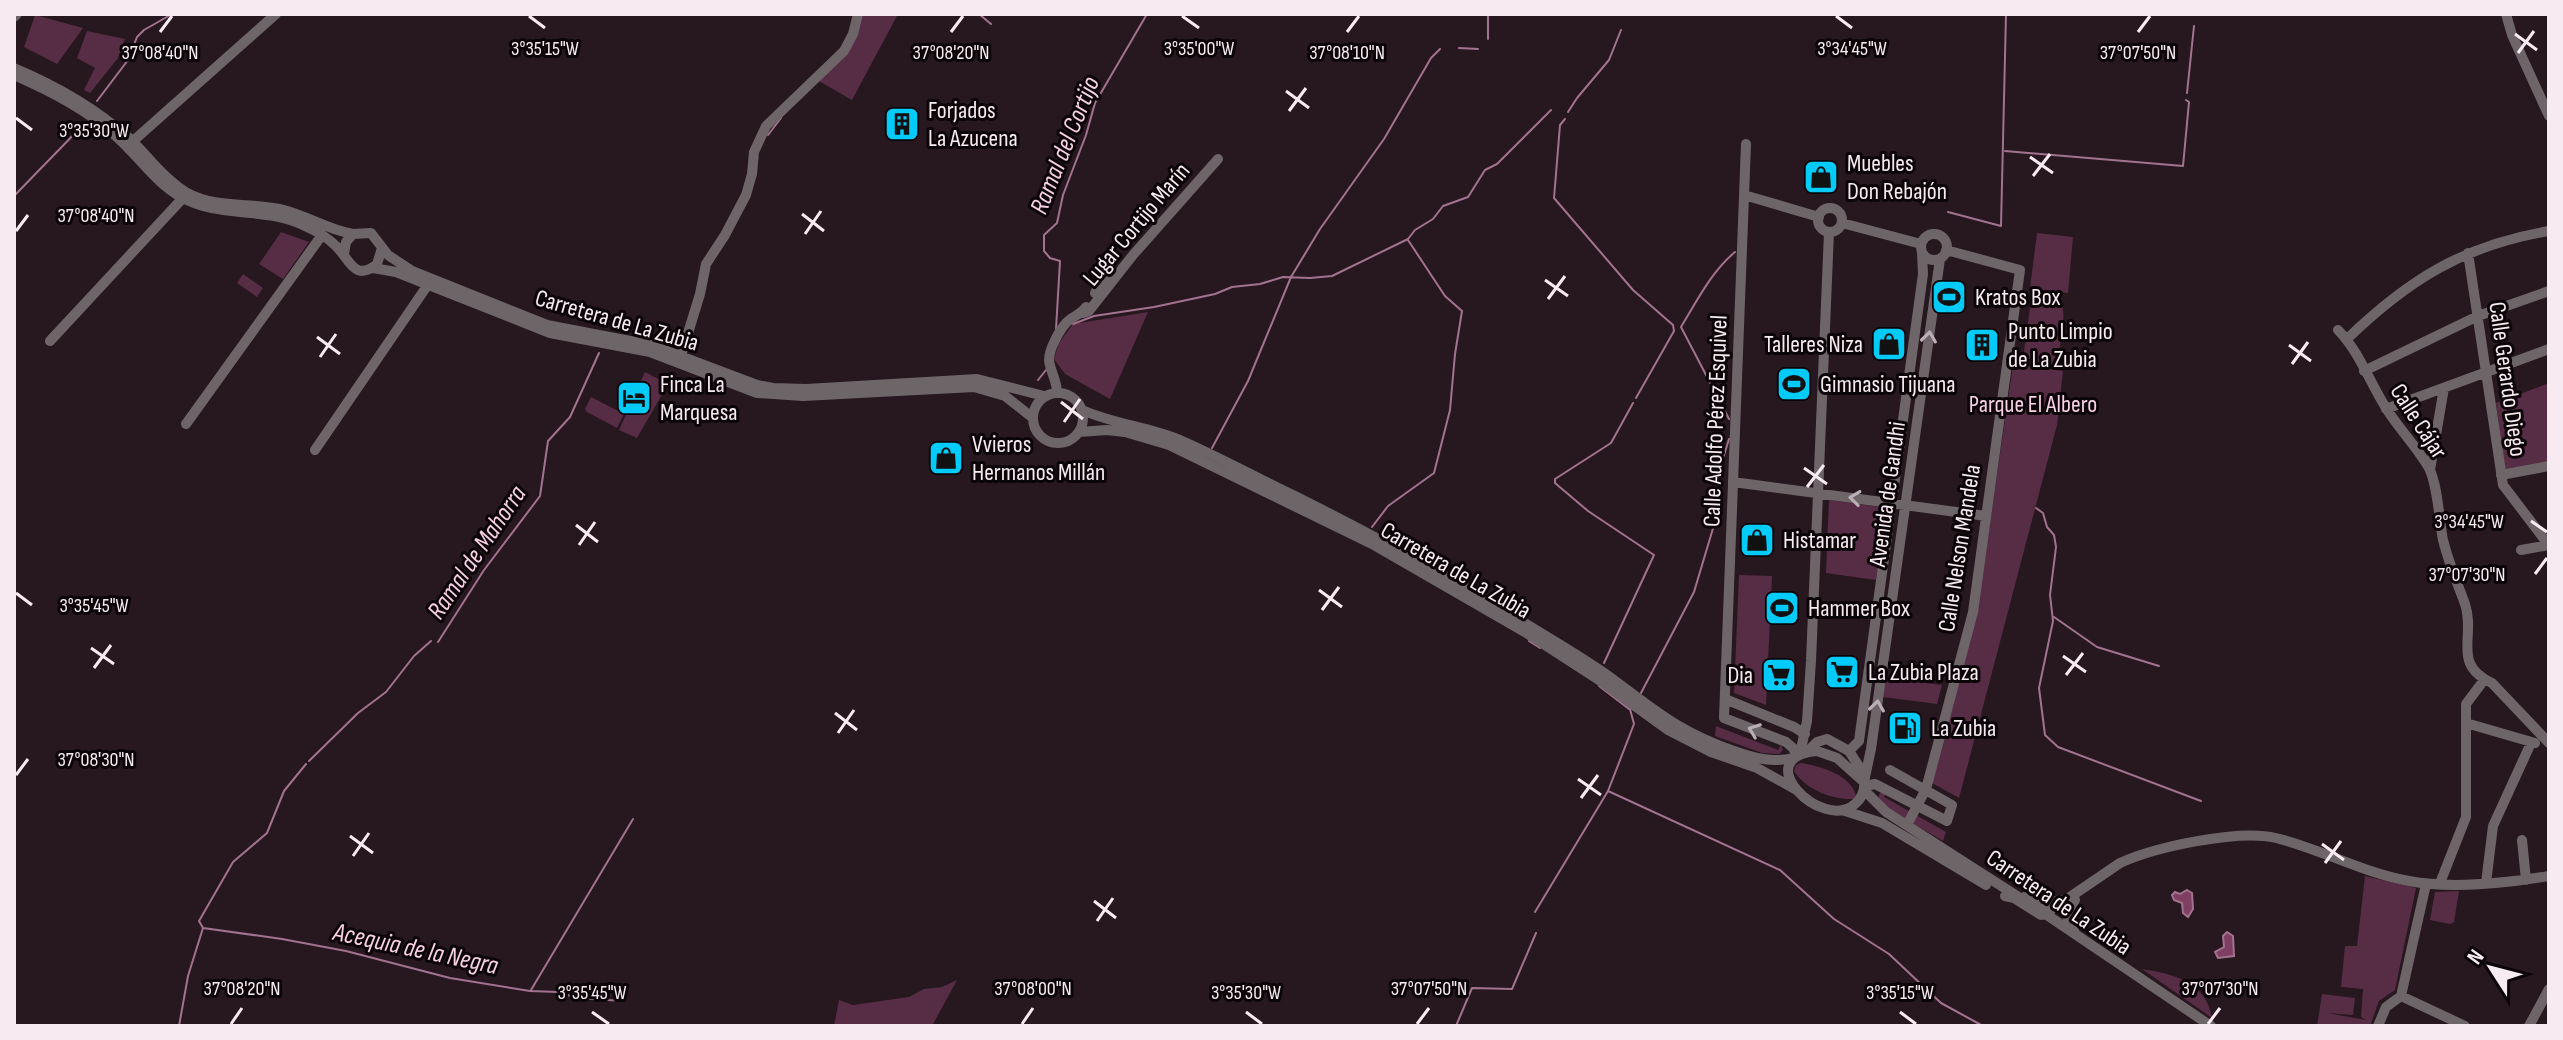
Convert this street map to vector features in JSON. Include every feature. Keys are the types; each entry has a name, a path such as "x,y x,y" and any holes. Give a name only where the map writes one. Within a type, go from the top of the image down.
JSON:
{"street":[{"path":"132,142 276,14"},
{"path":"681,356 706,264 746,195 758,139 766,126 844,51 853,34 858,14"},
{"path":"2506,14 2512,35 2549,116"},
{"path":"14,68 78,98 132,142 176,185 195,196 221,203 283,210 331,230 371,233 382,248 381,259 373,268 354,269 344,254 322,235 285,218 202,207 182,199 94,118 60,97 14,75"},
{"name":"Calle Adolfo Pérez Esquivel","path":"1725,699 1746,144"},
{"name":"Lugar Cortijo Marín","path":"1057,393 1057,380 1049,360 1066,322 1089,311 1133,255 1218,159"},
{"path":"1744,195 1819,217"},
{"path":"50,341 182,199"},
{"path":"1834,209 1841,214 1842,223 1837,230 1829,232 1822,229 1819,217 1825,210 1834,209"},
{"path":"1842,223 1922,248 1932,260 1943,255 1944,239 1937,235 1926,237 1922,248"},
{"path":"1829,232 1807,721 1799,755 1788,773 1795,789 1812,803 1842,810 1855,804 1864,786"},
{"path":"2348,341 2385,308 2426,279 2469,255 2549,233"},
{"path":"344,254 346,242 353,234"},
{"path":"186,424 322,235"},
{"name":"Carretera de La Zubia","path":"382,248 400,265 412,271 547,325 635,341 741,380 773,388 806,389 977,379 1044,396"},
{"name":"Avenida de Gandhi","path":"1849,751 1859,741 1923,274 1922,248"},
{"name":"Avenida de Gandhi","path":"1864,786 1943,255"},
{"name":"Calle Nelson Mandela","path":"1907,825 1926,789 1973,612 2020,270 1943,255"},
{"name":"Calle Gerardo Diego","path":"2469,255 2503,485 2548,544"},
{"name":"Lugar Cortijo Marín","path":"1083,313 1105,279 1112,261"},
{"name":"Carretera de La Zubia","path":"373,268 396,272 550,333 650,352 745,390 770,396 974,387 1005,396 1033,418"},
{"path":"315,450 427,286"},
{"path":"2364,371 2478,316 2549,291"},
{"name":"Calle Cájar","path":"2338,330 2348,341 2386,409 2430,470 2443,541 2466,606 2469,630 2466,656 2470,665 2484,680 2492,683 2549,744"},
{"path":"2386,409 2549,349"},
{"path":"2430,470 2444,388"},
{"path":"1057,393 1071,397 1082,410 1083,422 1079,432 1066,441 1051,442 1038,433 1033,418 1035,408 1044,396 1057,393"},
{"name":"Carretera de La Zubia","path":"1082,410 1180,440 1381,538 1472,590 1608,676 1670,723 1708,742 1756,758 1774,760 1799,755"},
{"name":"Carretera de La Zubia","path":"1079,432 1125,432 1169,445 1359,538 1524,632 1596,678 1668,730 1711,752 1757,768 1795,789"},
{"path":"2501,475 2549,466"},
{"path":"1733,482 1986,516"},
{"path":"2521,550 2548,544"},
{"path":"2440,883 2466,817 2466,704 2484,680"},
{"path":"1799,755 1786,742 1724,718 1725,699 1805,734"},
{"path":"2466,723 2531,743 2549,744"},
{"path":"1799,755 1827,739 1849,751 1858,765 1856,772"},
{"path":"2486,883 2493,826 2531,743"},
{"path":"1799,755 1817,751 1837,758 1856,772 1864,786"},
{"path":"1864,786 1875,784 1947,821 1952,805 1890,770"},
{"name":"Carretera de La Zubia","path":"1864,786 1877,805 2128,971"},
{"name":"Carretera de La Zubia","path":"1842,810 1882,823 2041,915 2045,914 2128,971"},
{"path":"2045,914 2120,863 2134,857 2205,841 2247,836 2278,839 2368,871 2426,884 2486,883 2549,876"},
{"path":"2522,840 2526,880"},
{"path":"2378,1026 2388,1004 2401,996 2426,884"},
{"path":"2006,893 2050,904 2081,891"},
{"path":"2080,937 2067,921 2066,914 2067,908 2081,891"},
{"path":"2128,971 2211,1026"},
{"path":"2529,1026 2549,989"},
{"path":"2401,996 2465,1026"}],"green space":[{"path":"862,14 898,14 852,100 817,80 852,42"},
{"path":"35,15 83,28 57,64 24,47"},
{"path":"87,31 125,39 118,58 90,93 84,90 95,68 77,58"},
{"path":"281,232 309,242 283,279 259,264"},
{"path":"2037,233 2073,237 2068,293 2030,288"},
{"path":"243,274 263,288 257,297 237,283"},
{"name":"Parque El Albero","path":"2044,295 2058,300 2063,310 2058,356 2054,363 2044,368 2063,371 2057,425 1959,798 1932,783 1977,613 2013,365 2035,367 2024,351 2030,308 2034,301"},
{"path":"1148,312 1110,399 1065,374 1054,359 1059,343 1073,324"},
{"path":"645,372 668,384 637,438 619,430"},
{"path":"2549,383 2549,463 2505,470 2496,403"},
{"path":"591,397 624,414 617,428 587,412 585,409"},
{"path":"1829,500 1886,508 1876,580 1826,573"},
{"path":"1739,575 1772,576 1766,705 1734,693"},
{"path":"1886,678 1942,685 1937,704 1883,697"},
{"path":"1716,726 1778,750 1781,745 1783,750 1779,754 1762,753 1715,736"},
{"path":"1801,763 1826,769 1842,777 1856,796 1853,799 1836,798 1812,788 1794,771 1796,765"},
{"path":"1886,792 1884,797 1946,832 1943,841 1888,809 1878,799 1880,793"},
{"path":"2365,876 2416,888 2395,990 2379,1001 2370,1026 2317,1026 2322,994 2355,998 2353,1015 2327,1013 2366,1020 2361,1017 2363,989 2341,987 2345,946 2357,946"},
{"path":"2459,891 2454,922 2430,920 2435,892"},
{"path":"2142,969 2176,977 2195,988 2209,1005 2212,1018"},
{"path":"957,980 932,1026 834,1026 839,1000 853,1005 909,997 924,989 942,987"}],"shaded area":[{"path":"2187,890 2192,893 2193,909 2188,917 2183,913 2182,903 2174,900 2172,895"},
{"path":"2227,932 2233,936 2234,956 2218,958 2215,952 2224,947 2223,936"}],"waterway":[{"path":"97,101 128,60 137,37 172,14"},
{"path":"979,14 991,24"},
{"name":"Ramal del Cortijo","path":"1056,329 1060,261 1050,258 1044,251 1044,235 1057,223 1063,195 1095,103 1147,14"},
{"path":"1488,14 1488,39"},
{"path":"1948,212 2001,226 2006,14"},
{"path":"2187,93 2194,26"},
{"path":"1568,112 1609,60 1621,30"},
{"path":"1459,48 1478,49"},
{"path":"1212,448 1248,381 1291,277 1320,229 1384,139 1431,58 1440,49"},
{"path":"2005,151 2183,166 2189,102 2186,100"},
{"path":"1073,324 1094,316 1154,307 1283,277 1332,276 1408,239 1415,230 1433,219 1443,206 1468,197 1485,170 1497,164 1551,110"},
{"path":"768,135 781,118"},
{"path":"1565,119 1560,125 1554,198 1633,290 1673,325 1674,331 1636,398"},
{"path":"14,196 84,124"},
{"path":"1372,527 1388,506 1434,473 1450,410 1462,311 1445,296 1408,240"},
{"path":"1729,419 1681,327 1712,278 1735,252"},
{"name":"Ramal de Mahorra","path":"438,642 484,570 540,496 548,441 570,417 599,353"},
{"name":"Ramal del Cortijo","path":"1038,380 1046,370"},
{"path":"1604,663 1654,555 1588,511 1555,483 1555,479 1611,443 1633,403"},
{"path":"1641,693 1694,592 1714,525 1716,481 1729,439"},
{"path":"2036,508 2043,513 2047,527 2054,535 2056,547 2050,595 2053,621 2039,688 2045,735 2058,747 2201,801"},
{"path":"2054,617 2097,647 2159,666"},
{"name":"Ramal de Mahorra","path":"309,761 358,713 386,692 414,656 431,641"},
{"path":"1529,641 1540,648"},
{"path":"1599,686 1629,709"},
{"path":"1535,912 1608,791 1634,724 1630,709"},
{"name":"Ramal de Mahorra","path":"179,1026 188,976 203,928 199,921 233,862 267,833 284,791 306,764"},
{"path":"1608,791 1780,870 1834,919 1889,954 1941,1003 1983,1026"},
{"path":"531,990 633,819"},
{"name":"Acequia de la Negra","path":"203,928 346,951 450,978 530,991 558,992 577,998 623,1001"},
{"path":"1456,1026 1472,988 1512,989 1536,933"}],"place":[{"name":"Forjados La Azucena","path":"902,124"},
{"name":"Muebles Don Rebajón","path":"1821,177"},
{"name":"Kratos Box","path":"1949,297"},
{"name":"Talleres Niza","path":"1889,344"},
{"name":"Punto Limpio de La Zubia","path":"1982,345"},
{"name":"Gimnasio Tijuana","path":"1794,384"},
{"name":"Finca La Marquesa","path":"634,398"},
{"name":"Vvieros Hermanos Millán","path":"946,458"},
{"name":"Histamar","path":"1757,540"},
{"name":"Hammer Box","path":"1782,608"},
{"name":"La Zubia Plaza","path":"1842,672"},
{"name":"Dia","path":"1779,675"},
{"name":"La Zubia","path":"1905,728"}]}
